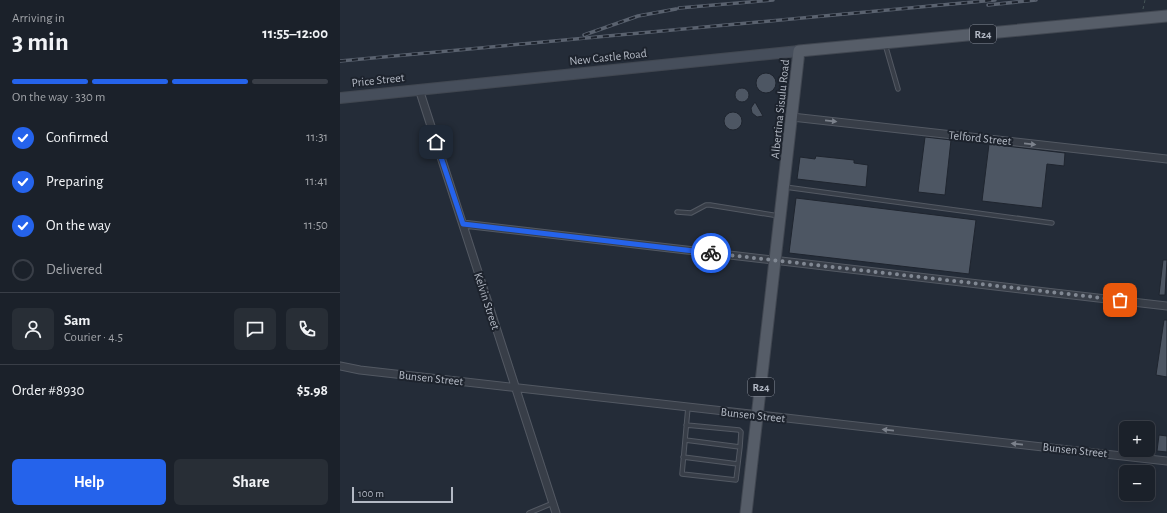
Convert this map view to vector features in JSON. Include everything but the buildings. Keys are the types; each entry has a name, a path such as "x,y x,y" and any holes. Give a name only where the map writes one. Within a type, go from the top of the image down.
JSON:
{"main road":[{"name":"Albertina Sisulu Road","path":"746,513 799,51 1167,16"}],"street":[{"name":"New Castle Road","path":"419,89 799,51"},
{"name":"Price Street","path":"340,98 419,89"},
{"name":"Kelvin Street","path":"419,89 556,513"},
{"name":"Telford Street","path":"792,117 1167,159"},
{"path":"463,224 1167,306"},
{"name":"Bunsen Street","path":"340,366 360,370 758,416 1167,460"}],"lane":[{"path":"885,43 898,89"},
{"path":"784,187 1052,223"},
{"path":"677,212 691,213 706,205 710,205 780,216"},
{"path":"686,425 739,430 741,432 736,480 682,474 683,457 685,440 686,425 688,408"},
{"path":"685,440 740,447"},
{"path":"683,457 738,464"},
{"path":"529,513 553,503"}],"railway":[{"path":"679,8 773,0"},
{"path":"340,61 995,0"},
{"path":"988,5 1036,0"},
{"path":"584,35 638,16 676,9"}],"way so far":[{"path":"711,253 1120,300"}],"route":[{"path":"436,142 463,224 711,253"}]}
